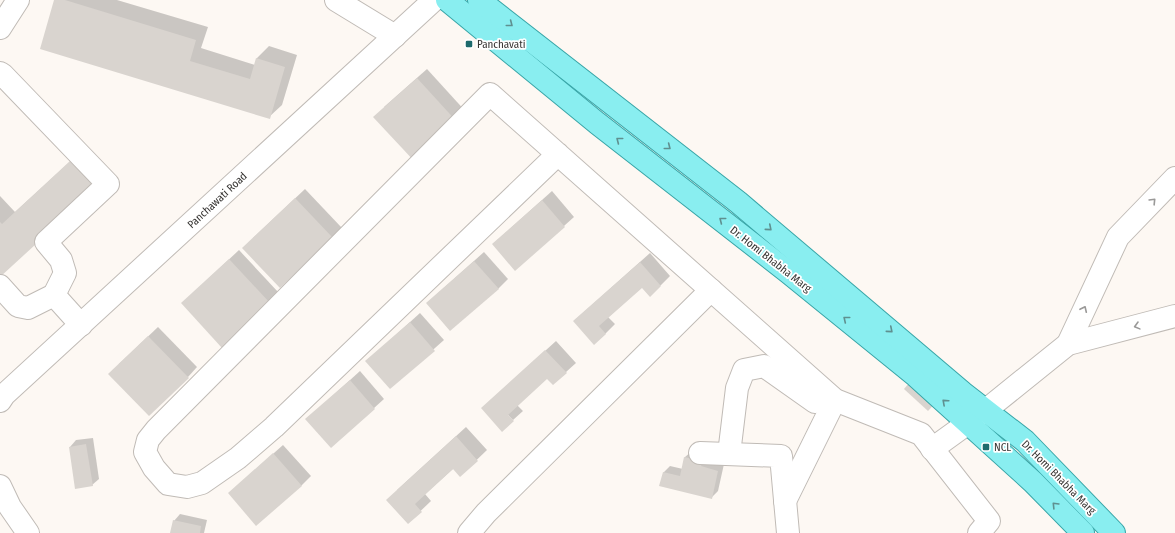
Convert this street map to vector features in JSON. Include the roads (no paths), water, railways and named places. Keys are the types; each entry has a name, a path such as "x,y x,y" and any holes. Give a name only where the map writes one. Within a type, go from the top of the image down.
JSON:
{"main road":[{"name":"Dr. Homi Bhabha Marg","path":"447,0 597,123 788,272 916,376 1033,482 1083,533"},
{"name":"Dr. Homi Bhabha Marg","path":"480,0 738,202 963,393 1025,441 1114,533"}],"street":[{"path":"0,28 18,0"},
{"path":"336,0 395,36"},
{"name":"Panchawati Road","path":"0,401 4,395 434,0"},
{"path":"0,73 9,80 108,184 46,242 61,260 65,274 54,296 28,308 18,306 0,286"},
{"path":"558,154 274,427 238,458 202,483 187,487 168,484 154,468 145,452 148,440 156,430 490,94 558,154 711,290 825,401"},
{"path":"1068,344 1118,237 1175,178"},
{"path":"469,533 486,514 711,290"},
{"path":"54,296 81,325"},
{"path":"932,448 986,410 1068,344 1175,316"},
{"path":"729,454 737,388 744,370 764,366 825,401 921,434 990,529"},
{"path":"785,502 825,401"},
{"path":"700,453 781,456 788,533"},
{"path":"0,486 10,507 28,533"}],"place":[{"name":"Panchavati","path":"469,44"},
{"name":"NCL","path":"986,447"}]}
